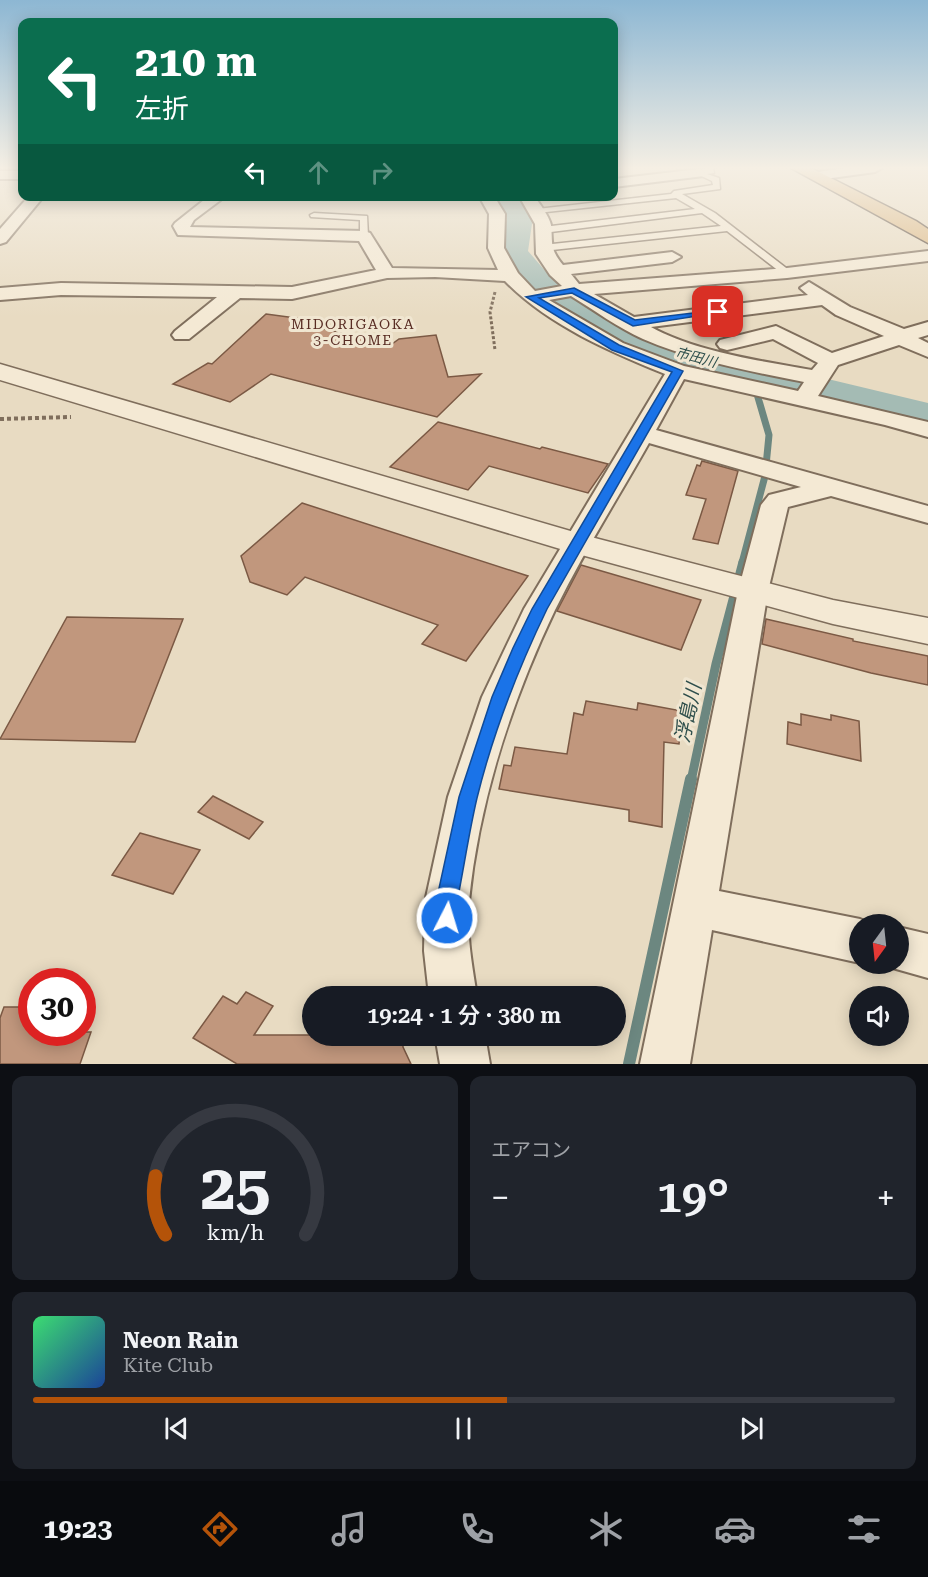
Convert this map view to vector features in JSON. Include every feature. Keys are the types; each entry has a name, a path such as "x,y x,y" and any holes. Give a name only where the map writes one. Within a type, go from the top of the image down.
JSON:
{"highway":[{"path":"899,218 923,230"}],"street":[{"path":"0,239 18,218"},
{"path":"188,218 181,226 184,232 364,236 387,273"},
{"path":"497,218 496,248 505,275 531,297 616,347 678,371 815,384 902,336 928,328"},
{"path":"540,218 543,224 543,248 556,271 574,290 647,333 674,344 815,384 891,419 928,430"},
{"path":"531,297 574,290 787,273 928,256"},
{"path":"556,271 672,257"},
{"path":"0,294 61,289 292,293 387,273 505,275"},
{"path":"787,273 843,311 902,336 905,340 928,351"},
{"path":"182,335 237,291"},
{"path":"633,323 825,299"},
{"path":"727,344 776,332 815,384"},
{"path":"452,986 447,951 447,902 468,797 500,697 520,648 540,609 678,371"},
{"path":"0,372 579,544 833,612 928,632"},
{"path":"641,433 928,515"},
{"path":"664,1064 753,591 775,505 779,501 832,487"},
{"path":"694,906 849,939"},
{"path":"909,952 928,956"},
{"path":"462,1046 465,1064"}],"lane":[{"path":"358,218 364,218 364,236"},
{"path":"543,230 642,218"},
{"path":"714,218 787,273"},
{"path":"543,248 729,228"}],"path":[{"path":"495,350 490,312 505,275"},
{"path":"0,419 88,416 108,404"}],"building":[{"path":"266,314 311,320 306,325 392,344 399,339 436,335 448,377 481,374 437,417 271,374 230,402 173,384 208,363 212,364"},
{"path":"438,422 608,464 588,493 489,466 468,490 390,467"},
{"path":"702,461 738,471 718,544 693,539 706,499 686,495 697,465 700,466"},
{"path":"302,503 528,576 466,661 422,644 438,625 305,577 287,595 250,582 241,556"},
{"path":"581,565 701,600 681,650 557,611"},
{"path":"67,617 183,619 135,742 0,739"},
{"path":"766,619 853,639 853,641 928,656 928,685 871,673 762,644"},
{"path":"586,701 637,710 638,703 682,711 679,744 664,742 662,827 629,821 629,810 499,789 504,765 511,766 515,747 567,754 574,713 583,715"},
{"path":"801,714 831,720 831,715 859,721 861,761 787,744 788,722 801,725"},
{"path":"213,796 263,822 249,839 198,812"},
{"path":"140,833 200,850 173,894 112,875"},
{"path":"246,992 273,1006 254,1035 302,1035 302,1046 403,1046 411,1064 237,1064 193,1038 223,996 237,1004"},
{"path":"4,1007 18,1007 18,1046 86,1046 80,1064 0,1064 0,1018"}],"waterway":[{"name":"市田川","path":"520,218 514,252 543,287 576,308 641,340 688,356 928,415"},
{"name":"浮島川","path":"751,372 758,396"},
{"name":"浮島川","path":"742,563 765,476 769,435 757,394"},
{"name":"浮島川","path":"691,781 716,664 743,562"},
{"name":"浮島川","path":"629,1064 691,779"}],"district":[{"name":"MIDORIGAOKA 3-CHOME","path":"353,332"}],"route":[{"path":"447,918 447,902 468,797 500,697 520,648 540,609 678,371 616,347 556,314 531,297 574,290 633,323 718,312"}]}
